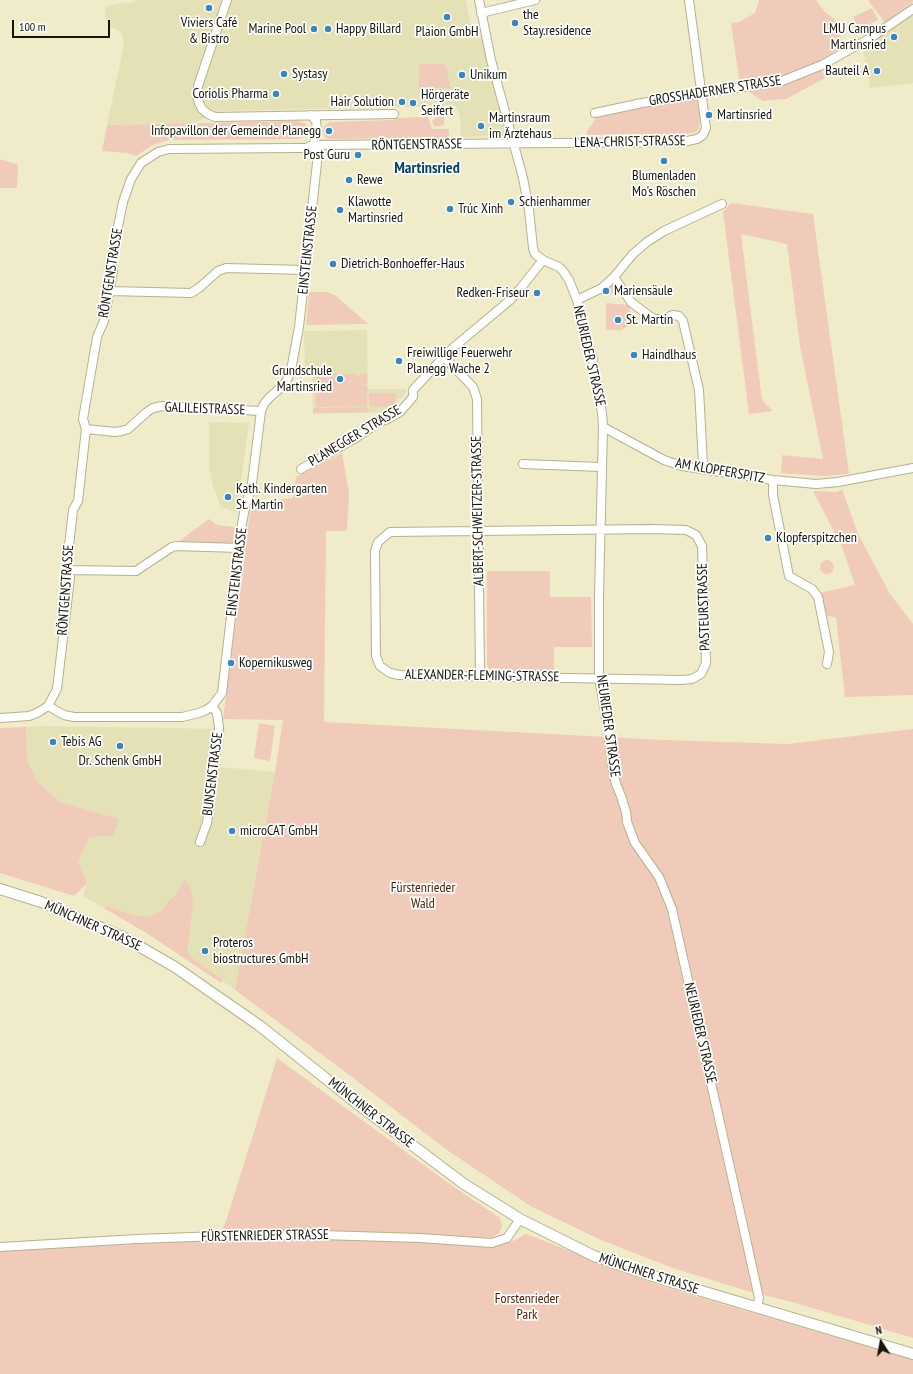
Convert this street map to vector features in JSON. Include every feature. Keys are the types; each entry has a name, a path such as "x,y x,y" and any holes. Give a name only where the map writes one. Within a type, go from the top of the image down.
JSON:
{"main road":[{"name":"MÜNCHNER STRASSE","path":"0,889 41,902 124,937 175,967 260,1026 359,1105 464,1184 520,1219 594,1256 668,1281 913,1354"}],"street":[{"path":"227,0 198,86 197,96 202,109 208,114 215,116 394,114"},
{"path":"479,0 490,55 527,195 533,248 535,254 543,260"},
{"path":"481,13 535,0"},
{"name":"LENA-CHRIST-STRASSE","path":"514,143 683,142 697,140 706,128 689,0"},
{"name":"GROSSHADERNER STRASSE","path":"595,113 636,104 782,81 816,68 872,37 913,9"},
{"name":"EINSTEINSTRASSE","path":"212,706 219,698 223,689 239,548 246,502 251,491 261,411 269,398 286,382 291,370 299,328 318,154 313,145 316,138 316,122 311,115"},
{"name":"RÖNTGENSTRASSE","path":"48,706 57,689 59,675 70,578 68,570 68,550 73,510 78,501 86,429 83,419 97,337 104,325 113,271 111,260 126,191 141,162 158,152 169,150 306,148 313,145 514,143"},
{"path":"577,300 602,288 647,242 680,222 722,204"},
{"name":"NEURIEDER STRASSE","path":"543,260 559,267 563,271 569,280 577,300 593,360 602,413 600,678 613,771 616,784 622,796 627,822 635,843 659,877 672,909 748,1246 759,1298 757,1308"},
{"name":"PLANEGGER STRASSE","path":"301,469 354,439 379,422 400,412 413,397 413,390 444,357 509,301 524,285 543,260"},
{"path":"110,291 191,293 218,271 226,268 306,270"},
{"path":"614,277 631,302 655,319 663,319 673,315 679,316 683,321 699,390 702,469"},
{"name":"ALBERT-SCHWEITZER-STRASSE","path":"444,357 473,388 477,399 480,677"},
{"name":"GALILEISTRASSE","path":"86,429 115,432 122,431 128,429 153,408 162,406 261,411"},
{"name":"AM KLOPFERSPITZ","path":"603,427 664,460 682,466 773,480 816,484 838,482 913,468"},
{"path":"522,464 602,467"},
{"name":"AM KLOPFERSPITZ","path":"773,480 773,495 790,576 812,589 818,597 829,652 827,664"},
{"name":"PASTEURSTRASSE","path":"478,531 686,530 696,535 702,546 706,663 701,674 692,679 681,680 600,678"},
{"name":"ALEXANDER-FLEMING-STRASSE","path":"478,531 390,532 378,542 375,551 376,656 380,666 390,673 399,675 600,678"},
{"path":"68,570 136,571 172,547 176,546 239,548"},
{"path":"0,718 29,716 48,706 64,715 74,718 182,717 199,713 212,706"},
{"name":"BUNSENSTRASSE","path":"200,842 207,823 219,728 217,713 212,706"},
{"name":"FÜRSTENRIEDER STRASSE","path":"0,1247 139,1239 220,1236 321,1235 420,1238 492,1243 506,1238 520,1219"}],"shaded area":[{"path":"135,0 466,0 473,37 479,37 483,40 506,131 503,136 461,137 460,116 456,106 219,111 195,123 107,125 124,44 122,34 109,26 105,15 105,7 115,4 135,2"},
{"name":"LMU Campus Martinsried","path":"868,0 913,0 913,83 870,88 862,45 889,29"},
{"name":"Grundschule Martinsried","path":"367,330 368,389 406,389 406,393 401,398 398,398 398,412 313,414 312,369 305,369 304,331"},
{"path":"209,422 249,423 237,512 221,507 213,486 209,467"},
{"path":"26,727 225,729 220,767 275,772 235,990 202,967 152,936 83,896 87,883 78,862 89,837 113,836 119,819 60,802 37,781 27,760"}],"green space":[{"path":"759,0 816,0 825,12 838,22 842,47 819,62 825,78 786,99 763,101 740,86 731,23 739,22 755,13"},
{"path":"868,0 913,0 913,1 885,22"},
{"path":"872,8 878,20 859,29 853,17"},
{"path":"419,64 445,64 451,88 419,88"},
{"path":"697,98 700,121 698,130 694,133 672,135 587,135 587,131 597,116 637,107"},
{"path":"428,117 432,129 449,129 449,138 328,139 325,137 323,132 324,126 330,122 393,120 394,118"},
{"path":"437,117 444,117 444,125 435,127 432,121"},
{"path":"298,121 306,124 308,130 306,136 298,139 169,140 153,145 136,156 127,153 102,151 107,125"},
{"path":"0,159 18,165 17,188 0,188"},
{"path":"731,203 813,214 849,474 823,476 781,473 782,455 823,459 800,346 787,244 741,234 762,400 773,411 749,414 723,212"},
{"path":"613,283 618,294 602,293 601,291"},
{"path":"309,292 327,292 336,296 368,324 306,325"},
{"path":"606,303 629,305 633,323 632,325 620,330 606,329"},
{"path":"367,373 367,384 359,382 364,386 367,386 367,406 316,407 316,374 357,374 358,379 360,374"},
{"path":"369,393 395,393 395,406 370,407"},
{"path":"368,407 368,412 313,413 313,408"},
{"name":"Fürstenrieder Wald","path":"342,453 349,493 347,531 326,531 324,722 664,740 788,744 913,729 913,1338 792,1302 747,1291 673,1268 601,1240 532,1207 447,1150 235,990 275,772 283,720 223,719 251,504 293,498 296,477"},
{"path":"842,489 858,534 890,594 913,624 913,695 845,697 836,617 825,616 820,593 855,585 842,547 813,491 837,492"},
{"path":"209,519 217,525 234,527 237,531 236,541 232,545 178,542"},
{"path":"827,560 832,562 834,567 832,572 827,574 822,572 820,567 822,562"},
{"path":"487,571 550,571 550,597 591,597 592,647 554,647 554,673 495,671 489,669 487,666"},
{"path":"259,723 275,726 270,761 254,758"},
{"path":"26,727 27,760 37,781 60,802 119,819 113,836 89,837 78,862 87,883 74,896 0,873 0,728"},
{"path":"183,881 187,881 191,890 193,904 187,951 192,958 223,980 221,983 148,934 104,908 107,906 135,916 151,916 163,910 171,898 174,898"},
{"path":"277,1058 451,1185 500,1218 502,1227 499,1233 493,1237 476,1238 221,1233"},
{"name":"Forstenrieder Park","path":"526,1234 661,1286 913,1360 913,1374 0,1374 0,1251 222,1239 401,1240 493,1246 511,1242"}],"place":[{"name":"Viviers Café & Bistro","path":"209,8"},
{"name":"Plaion GmbH","path":"447,17"},
{"name":"the Stay.residence","path":"515,23"},
{"name":"Marine Pool","path":"314,29"},
{"name":"Happy Billard","path":"328,29"},
{"name":"LMU Campus Martinsried","path":"894,37"},
{"name":"Bauteil A","path":"877,71"},
{"name":"Systasy","path":"284,74"},
{"name":"Unikum","path":"462,75"},
{"name":"Coriolis Pharma","path":"276,94"},
{"name":"Hair Solution","path":"402,102"},
{"name":"Hörgeräte Seifert","path":"413,103"},
{"name":"Martinsried","path":"709,115"},
{"name":"Martinsraum im Ärztehaus","path":"481,126"},
{"name":"Infopavillon der Gemeinde Planegg","path":"329,131"},
{"name":"Post Guru","path":"358,155"},
{"name":"Blumenladen Mo's Röschen","path":"664,161"},
{"name":"Rewe","path":"349,180"},
{"name":"Schienhammer","path":"511,202"},
{"name":"Trúc Xinh","path":"450,209"},
{"name":"Klawotte Martinsried","path":"340,210"},
{"name":"Dietrich-Bonhoeffer-Haus","path":"333,264"},
{"name":"Mariensäule","path":"606,291"},
{"name":"Redken-Friseur","path":"537,293"},
{"name":"St. Martin","path":"618,320"},
{"name":"Haindlhaus","path":"634,355"},
{"name":"Freiwillige Feuerwehr Planegg Wache 2","path":"399,361"},
{"name":"Grundschule Martinsried","path":"340,379"},
{"name":"Kath. Kindergarten St. Martin","path":"228,497"},
{"name":"Klopferspitzchen","path":"768,538"},
{"name":"Kopernikusweg","path":"231,663"},
{"name":"Tebis AG","path":"53,742"},
{"name":"Dr. Schenk GmbH","path":"120,746"},
{"name":"microCAT GmbH","path":"232,831"},
{"name":"Proteros biostructures GmbH","path":"205,951"}],"district":[{"name":"Martinsried","path":"427,168"}]}
